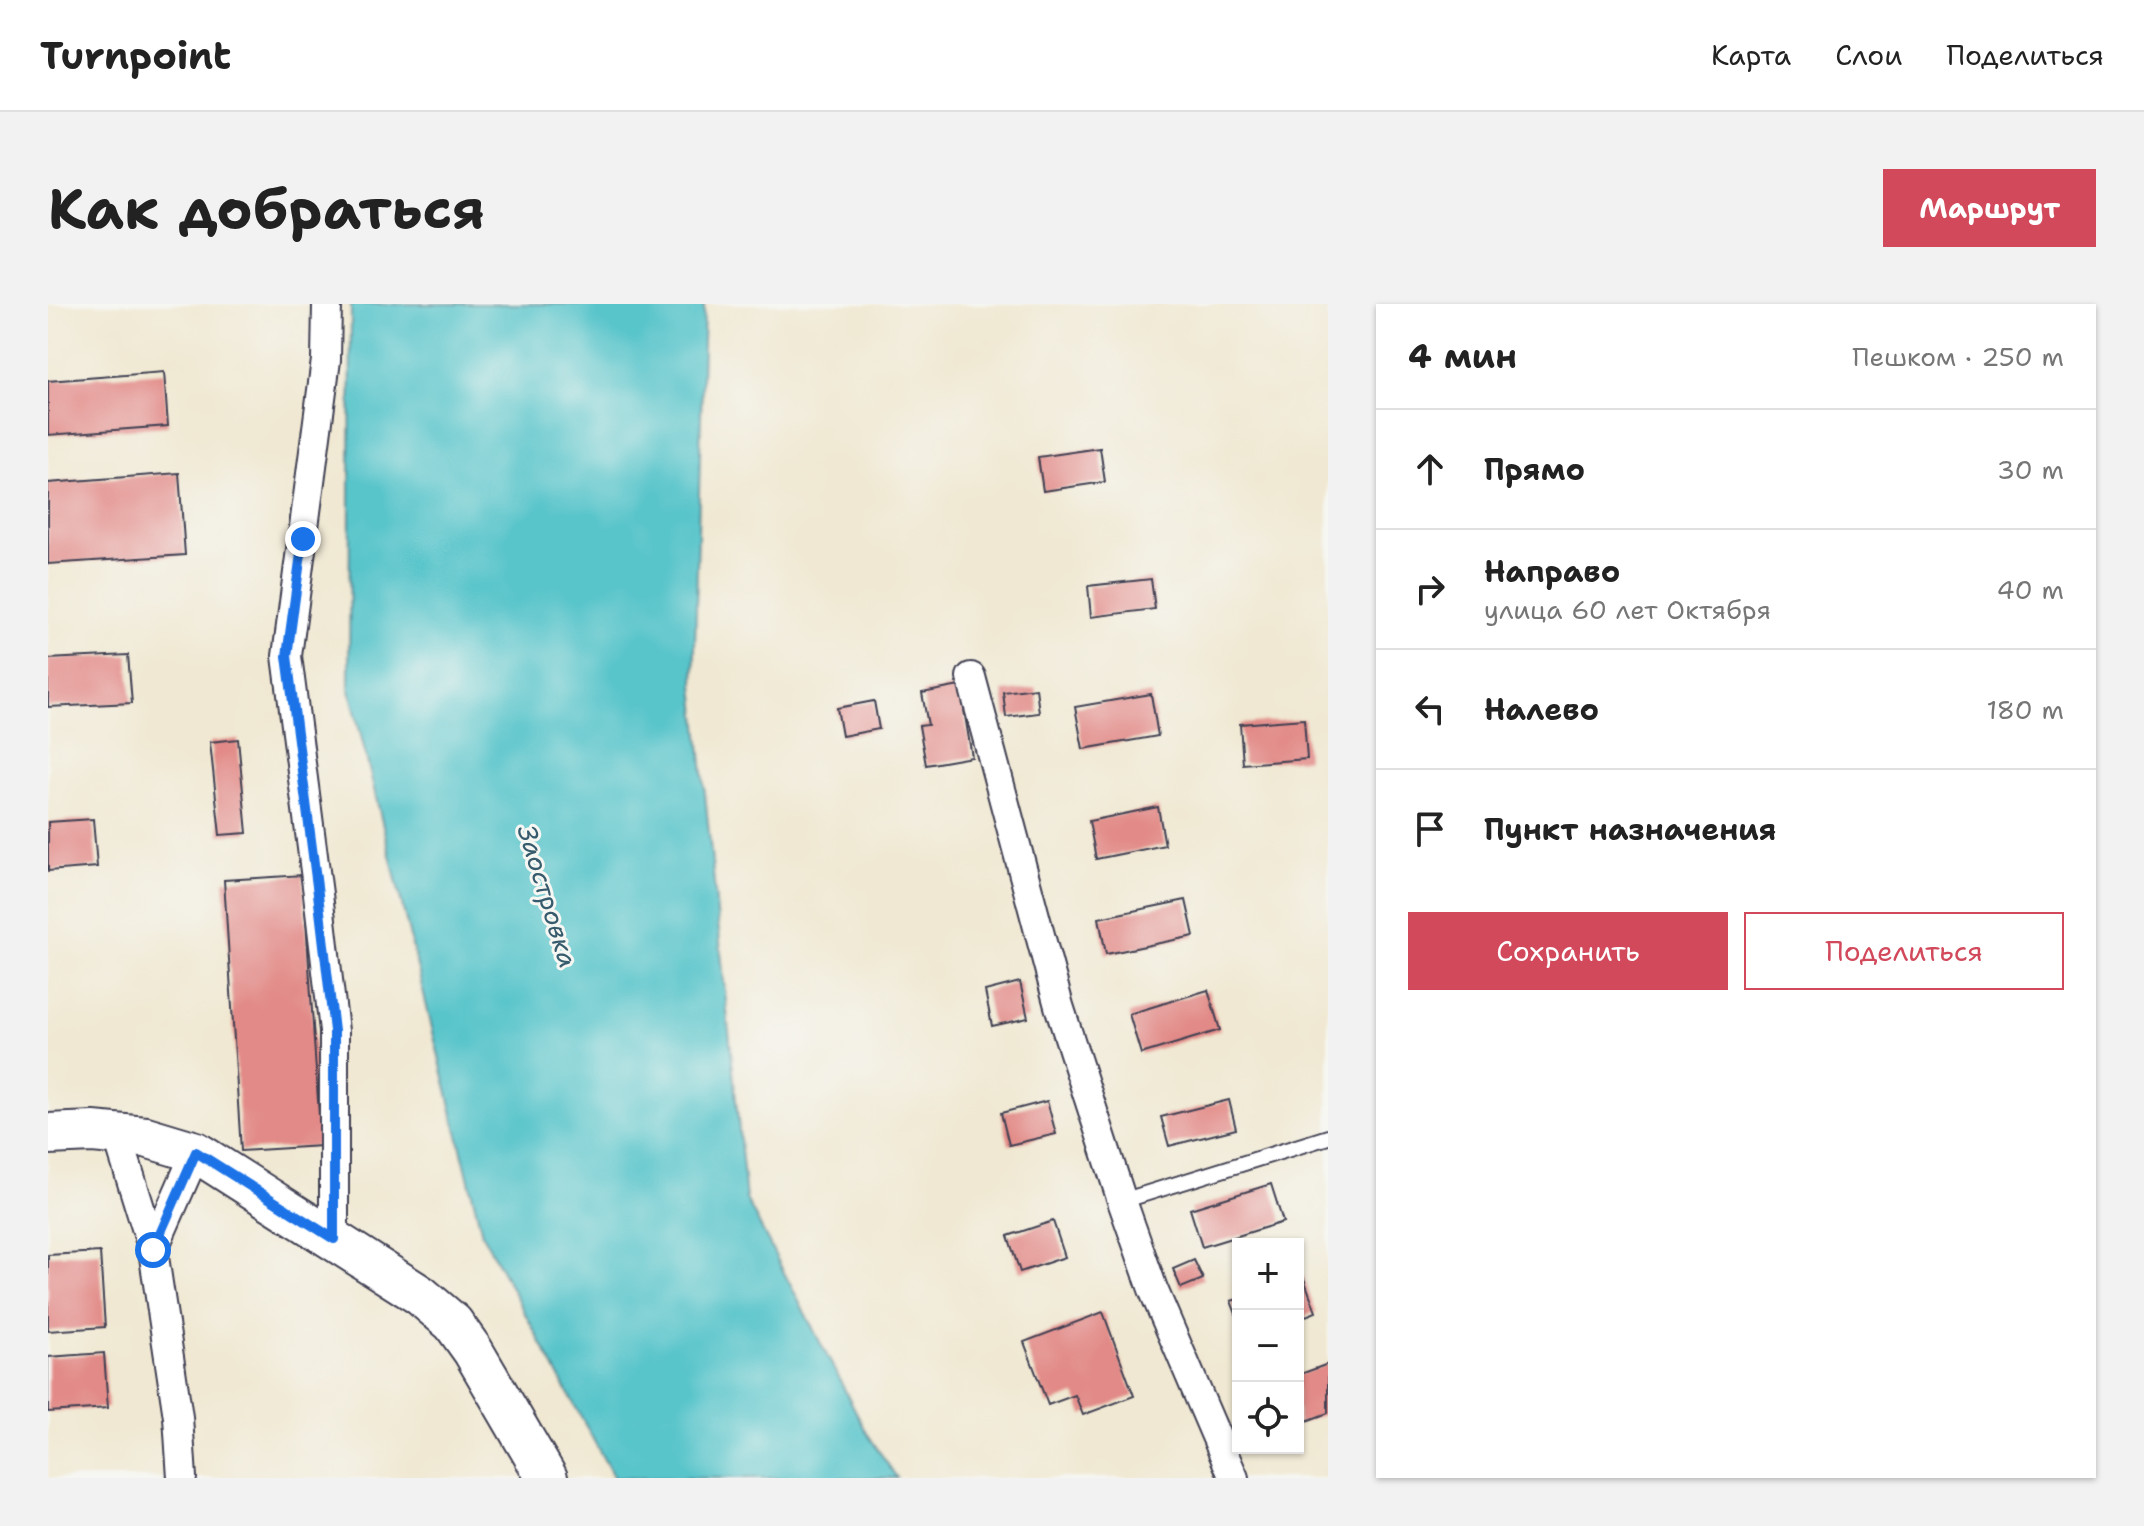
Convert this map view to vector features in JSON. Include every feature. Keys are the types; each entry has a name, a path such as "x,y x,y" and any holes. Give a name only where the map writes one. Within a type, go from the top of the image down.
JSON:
{"street":[{"path":"327,304 326,360 287,656 334,1031 334,1239"},
{"path":"971,677 1059,1006 1122,1201 1153,1289 1234,1478"},
{"path":"48,1134 93,1132 146,1137 196,1152 420,1295 453,1323 473,1351 547,1478"},
{"path":"117,1134 153,1250 178,1417 182,1478"},
{"path":"153,1250 196,1152"}],"lane":[{"path":"1122,1201 1328,1137"}],"water":[{"name":"Заостровка","path":"351,304 704,304 694,685 746,1199 867,1433 897,1478 614,1478 482,1234 349,686"}],"building":[{"path":"164,372 168,426 48,435 48,381"},
{"path":"1100,448 1105,482 1043,491 1038,457"},
{"path":"179,473 185,555 48,564 48,483"},
{"path":"1151,579 1155,609 1091,617 1088,586"},
{"path":"128,655 132,703 48,707 48,659"},
{"path":"960,686 972,757 926,765 919,726 928,725 922,693"},
{"path":"1036,688 1039,713 1006,717 1003,692"},
{"path":"1151,694 1158,736 1083,749 1075,707"},
{"path":"874,701 879,729 842,736 837,708"},
{"path":"1304,719 1307,759 1243,764 1240,724"},
{"path":"238,739 247,833 220,835 210,742"},
{"path":"1158,807 1165,845 1096,859 1089,821"},
{"path":"93,819 97,867 48,871 48,822"},
{"path":"303,875 321,1146 241,1151 224,880"},
{"path":"1186,900 1194,936 1106,954 1099,918"},
{"path":"1020,982 1028,1018 992,1026 985,991"},
{"path":"1208,990 1220,1030 1141,1054 1129,1014"},
{"path":"1229,1100 1236,1129 1169,1146 1161,1117"},
{"path":"1047,1101 1056,1134 1009,1145 1001,1113"},
{"path":"1271,1184 1283,1222 1202,1247 1190,1209"},
{"path":"1053,1221 1065,1257 1020,1272 1008,1236"},
{"path":"100,1252 105,1327 48,1331 48,1255"},
{"path":"1194,1260 1203,1279 1181,1288 1173,1269"},
{"path":"1304,1279 1316,1312 1304,1317"},
{"path":"1103,1312 1134,1396 1083,1415 1075,1395 1048,1405 1024,1342"},
{"path":"104,1353 108,1408 48,1412 48,1357"},
{"path":"1328,1364 1328,1413 1304,1422 1304,1382 1304,1373"}],"route":[{"path":"153,1250 196,1152 334,1239 334,1031 287,656 303,539"}]}
